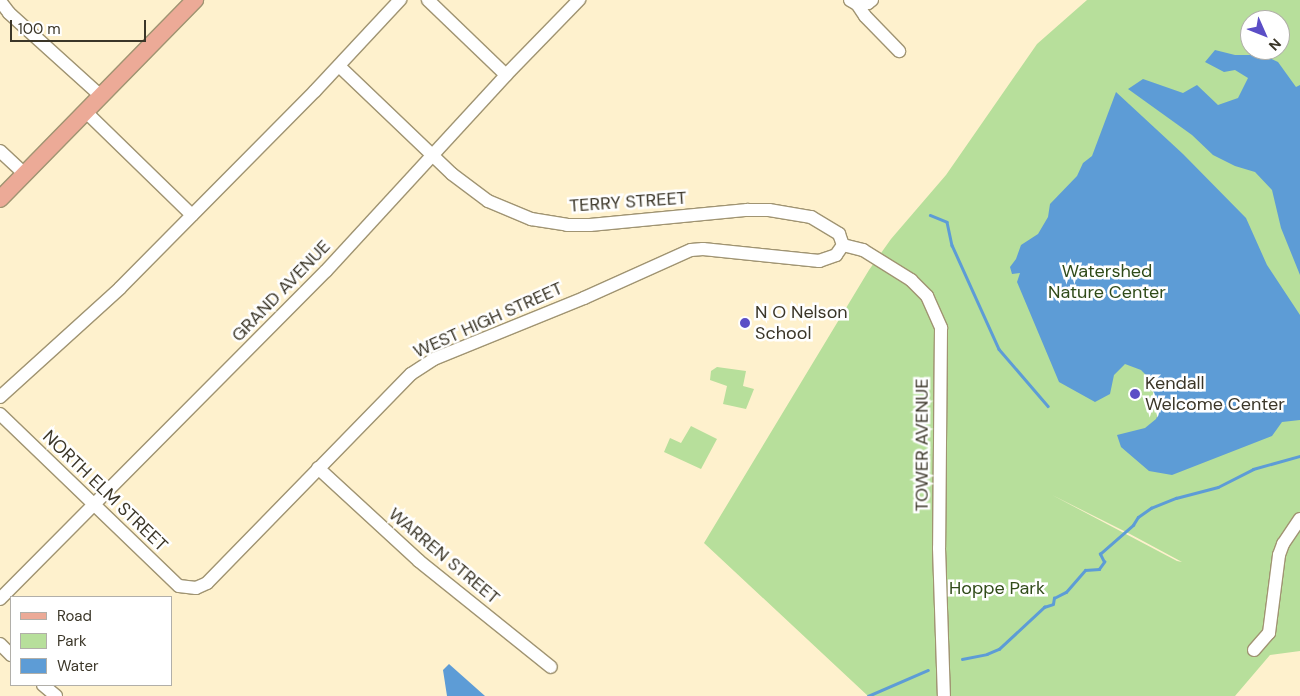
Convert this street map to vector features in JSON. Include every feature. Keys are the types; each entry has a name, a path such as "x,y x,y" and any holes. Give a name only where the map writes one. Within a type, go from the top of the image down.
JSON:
{"main road":[{"path":"0,199 195,0"}],"street":[{"path":"0,397 120,288 339,66 400,0"},
{"path":"428,0 506,75"},
{"name":"GRAND AVENUE","path":"0,599 320,278 506,75 579,0"},
{"path":"853,2 868,3 872,0"},
{"path":"853,2 864,16 899,51"},
{"path":"2,8 101,96"},
{"name":"TERRY STREET","path":"339,66 452,174 488,200 531,219 568,225 590,225 733,211 769,210 811,217 839,234 843,245"},
{"path":"86,112 192,215"},
{"path":"0,151 25,174"},
{"name":"WEST HIGH STREET","path":"189,589 207,583 411,374 423,366 584,298 680,254 703,249 819,261 836,256 843,245"},
{"name":"TOWER AVENUE","path":"843,245 870,254 915,284 932,304 941,328 940,548 944,696"},
{"name":"NORTH ELM STREET","path":"0,414 179,586 189,589"},
{"name":"WARREN STREET","path":"318,468 419,561 551,667"},
{"path":"1254,650 1269,632 1278,555 1300,519"},
{"path":"0,644 10,654"},
{"path":"45,686 56,696"}],"green space":[{"name":"Watershed Nature Center","path":"1087,0 1300,0 1300,651 1270,655 1235,696 868,696 704,543 869,270 891,239 946,175 1037,44","holes":["1052,495 1130,534 1182,562"]},
{"path":"717,367 746,371 743,386 754,389 746,409 723,404 727,386 710,380 711,371"},
{"path":"691,426 717,439 701,469 664,452 670,438 681,443"}],"water":[{"path":"1215,50 1240,55 1240,60 1274,60 1278,62 1296,87 1300,85 1300,275 1281,228 1272,190 1255,172 1235,166 1213,155 1192,135 1128,89 1143,79 1183,93 1197,85 1218,105 1238,98 1248,78 1235,70 1224,72 1205,62"},
{"path":"1116,92 1183,154 1246,218 1267,265 1300,315 1300,420 1282,422 1272,436 1172,475 1149,471 1121,447 1117,435 1145,428 1156,419 1160,410 1148,377 1141,370 1125,364 1114,375 1110,394 1095,402 1059,382 1017,282 1020,273 1012,274 1010,267 1016,259 1021,245 1038,234 1048,217 1050,204 1077,176 1083,163 1092,156"},
{"path":"449,664 485,696 447,696 443,670"}],"waterway":[{"path":"930,215 947,222 952,245 999,349 1048,406"},
{"path":"962,659 987,654 999,649 1044,607 1053,604 1054,598 1066,592 1085,570 1099,569 1104,562 1100,554 1133,525 1138,517 1151,508 1176,498 1218,487 1253,469 1300,456"},
{"path":"868,696 928,670"}],"place":[{"name":"N O Nelson School","path":"745,323"},
{"name":"Kendall Welcome Center","path":"1135,394"}],"park label":[{"name":"Hoppe Park","path":"997,588"}]}
